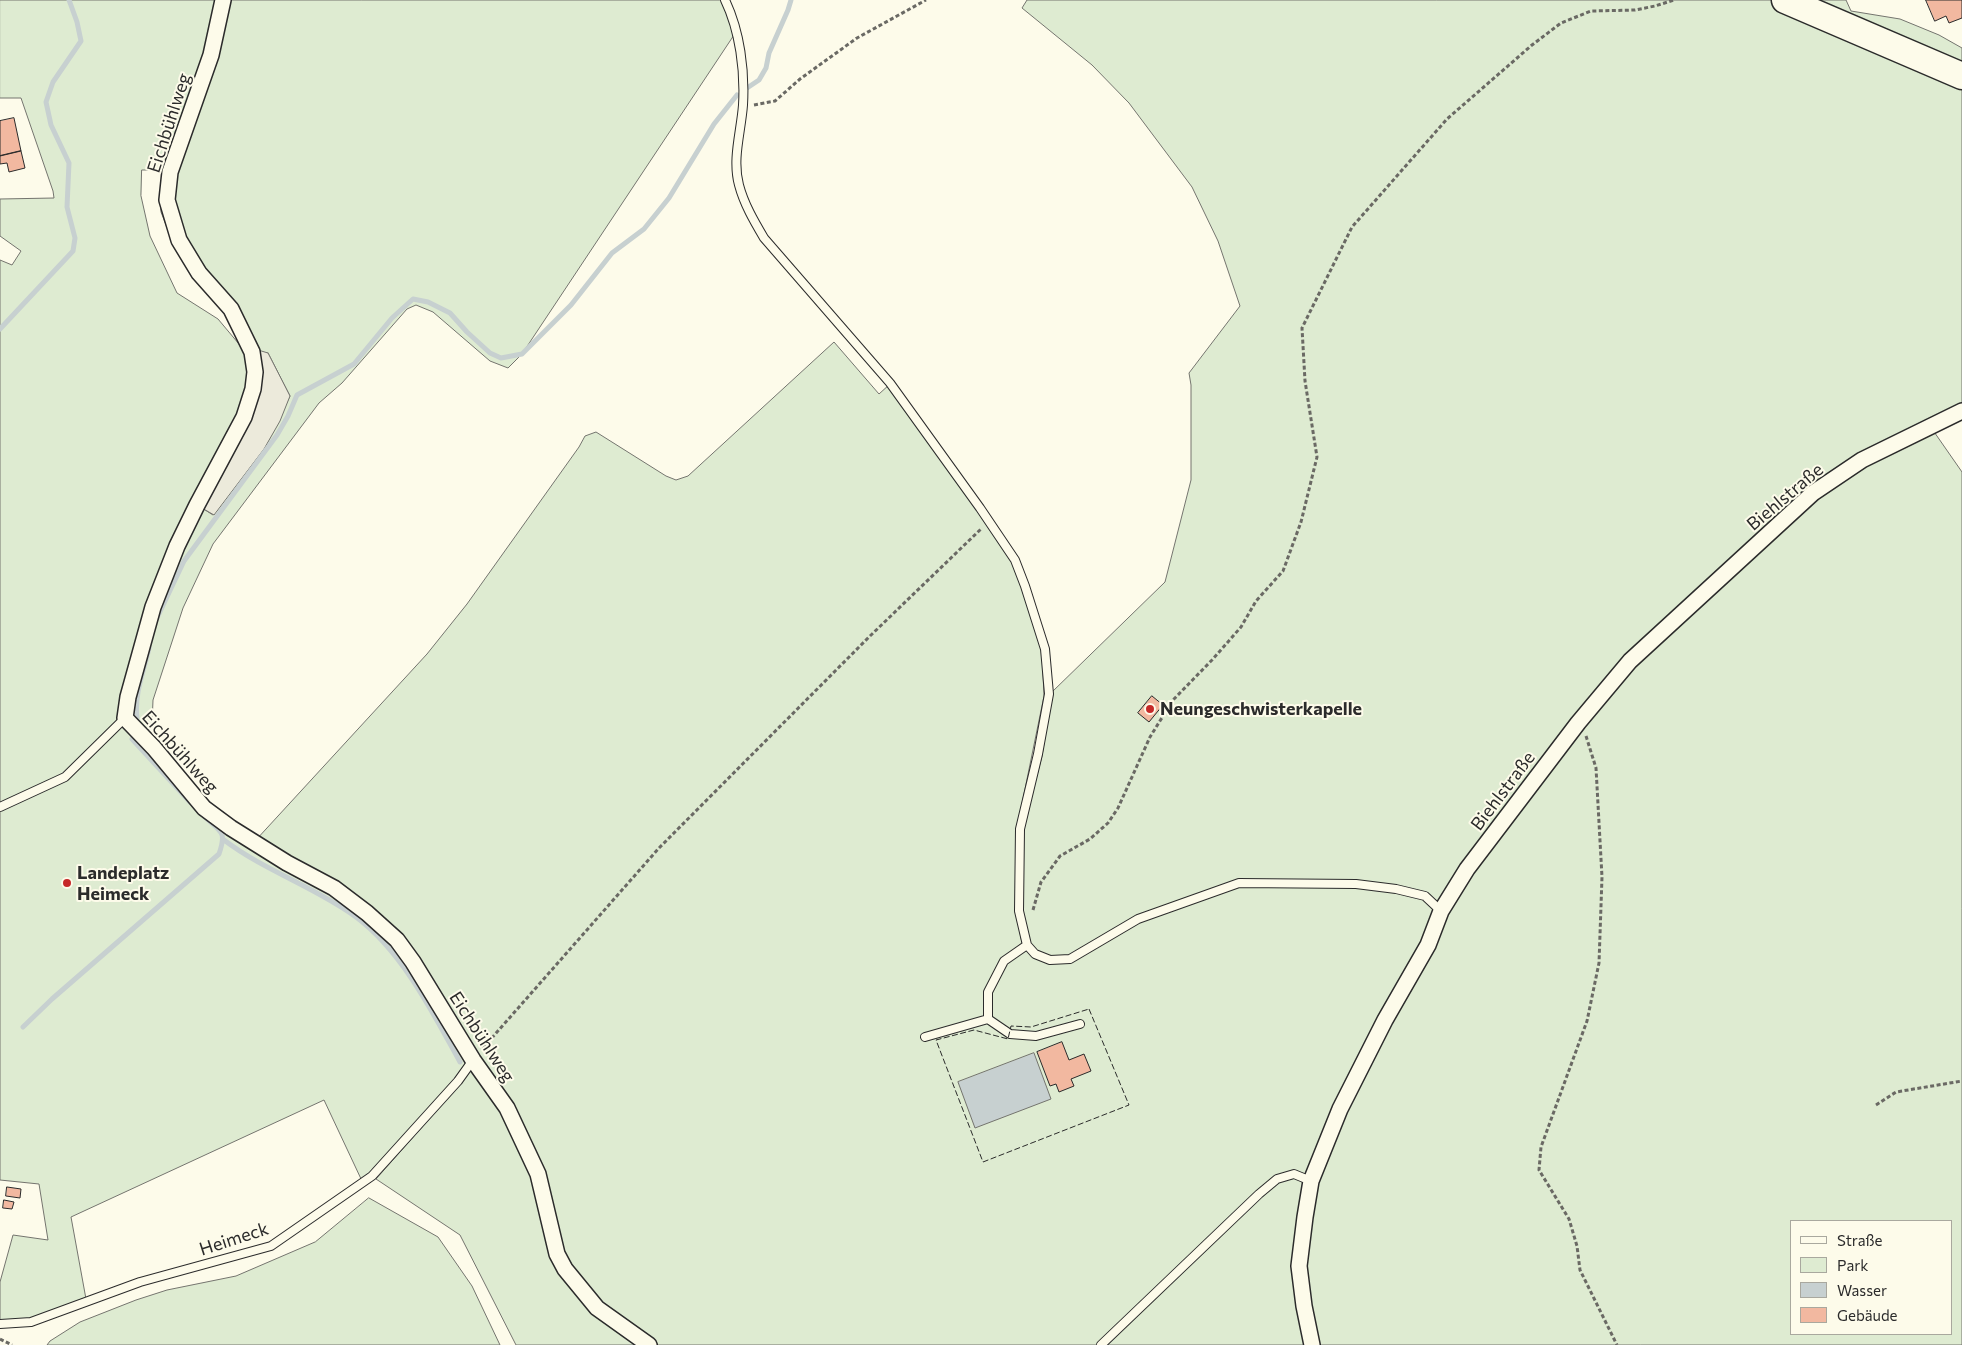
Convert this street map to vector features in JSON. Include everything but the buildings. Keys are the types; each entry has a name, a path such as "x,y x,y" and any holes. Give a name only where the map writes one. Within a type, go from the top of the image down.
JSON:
{"highway":[{"path":"1785,0 1962,76"}],"street":[{"name":"Eichbühlweg","path":"224,0 211,55 170,172 167,200 179,240 199,273 231,310 252,352 255,372 254,389 244,417 196,505 156,599 128,697 125,718 154,748 204,808 287,864 334,888 397,940 413,962 473,1060 507,1108 538,1174 557,1254 565,1269 598,1308 649,1345"},
{"name":"Biehlstraße","path":"1312,1345 1304,1306 1299,1266 1311,1181 1340,1108 1385,1020 1428,945 1441,911 1468,869 1578,723 1630,661 1813,493 1862,460 1962,411"}],"lane":[{"path":"725,0 735,33 743,72 743,106 736,150 739,184 750,213 764,238 890,383 980,508 1015,560 1034,610 1045,649 1049,694 1038,754 1020,829 1018,911 1027,945 1036,954 1050,960 1070,959 1138,920 1239,883 1356,884 1396,889 1425,896 1441,911"},
{"path":"0,807 65,777 125,718"},
{"path":"988,1019 988,992 1004,962 1027,945"},
{"path":"988,1019 1010,1034 1036,1036 1080,1024"},
{"path":"925,1037 988,1019"},
{"name":"Heimeck","path":"0,1324 31,1322 140,1282 271,1246 372,1176 458,1081 473,1060"},
{"path":"1101,1345 1259,1194 1278,1179 1294,1174 1311,1181"}],"path":[{"path":"743,106 775,101 800,79 857,38 926,0"},
{"path":"1033,917 1032,908 1041,882 1050,869 1060,856 1090,839 1108,823 1118,808 1150,737 1173,700 1241,627 1256,601 1283,572 1301,522 1318,457 1305,381 1302,328 1352,227 1447,119 1532,45 1561,23 1591,11 1635,10 1674,0"},
{"path":"473,1060 659,848 869,637 988,522"},
{"path":"1578,723 1589,740 1596,768 1602,877 1599,963 1587,1021 1541,1147 1539,1170 1569,1219 1577,1246 1580,1270 1617,1345"},
{"path":"1876,1105 1896,1092 1962,1081"},
{"path":"0,1339 12,1345"}],"green space":[{"path":"0,0 723,0 734,35 522,354 508,368 490,361 433,312 416,305 407,309 342,383 319,403 213,544 183,608 153,700 152,725 145,735 206,807 255,841 427,654 467,604 585,436 596,432 666,476 676,480 688,476 834,342 879,394 890,384 1013,562 1042,650 1044,696 1017,828 1016,911 1022,943 1003,959 1006,963 1031,944 1021,910 1023,829 1042,756 1052,692 1165,582 1191,480 1191,385 1189,373 1240,306 1218,241 1192,187 1129,103 1092,65 1022,8 1027,0 1846,0 1851,11 1900,19 1939,35 1962,48 1962,411 1930,426 1962,472 1962,1345 1319,1345 1310,1303 1306,1266 1317,1185 1345,1111 1448,912 1425,893 1396,886 1238,880 1139,921 1239,885 1356,887 1395,892 1425,898 1441,911 1305,1182 1306,1345 516,1345 460,1235 376,1179 461,1083 474,1053 456,1079 362,1181 324,1100 71,1217 86,1299 30,1320 0,1322 0,1282 13,1235 48,1240 39,1184 0,1180 0,260 12,265 21,251 0,236 0,199 54,198 21,98 0,98","holes":["142,170 164,170 160,200 161,212 175,248 194,278 221,308 236,332 244,350 218,319 177,293 150,236 141,196","268,353 290,396 264,449 213,515 202,508 259,367"]},
{"path":"369,1198 438,1237 472,1286 500,1345 47,1345 50,1341 80,1322 136,1300 167,1290 236,1276 315,1242"}],"shaded area":[{"path":"258,350 268,353 290,396 280,421 264,449 214,515 202,508 244,417"}],"water":[{"path":"1034,1053 1051,1099 975,1128 958,1082"}],"waterway":[{"path":"0,329 73,251 75,238 67,207 69,163 51,125 46,102 53,82 81,41 69,0"},
{"path":"747,88 759,80 766,68 769,53 791,0"},
{"path":"156,620 184,561 277,435 297,395 354,364 392,318 413,299 428,302 450,313 490,353 501,358 522,354 571,305 612,253 644,229 669,198 714,124 737,95"},
{"path":"137,718 138,691 149,648"},
{"path":"132,739 190,802"},
{"path":"23,1027 52,999 219,854 222,841 221,832 205,817"},
{"path":"224,840 256,861 340,906 373,931 388,947 415,984 460,1062"}],"fence":[{"path":"1089,1009 1129,1105 983,1162 936,1040 974,1030 1008,1039 1011,1026 1031,1027 1089,1009"}],"place":[{"name":"Neungeschwisterkapelle","path":"1150,709"},
{"name":"Landeplatz Heimeck","path":"67,883"}]}
